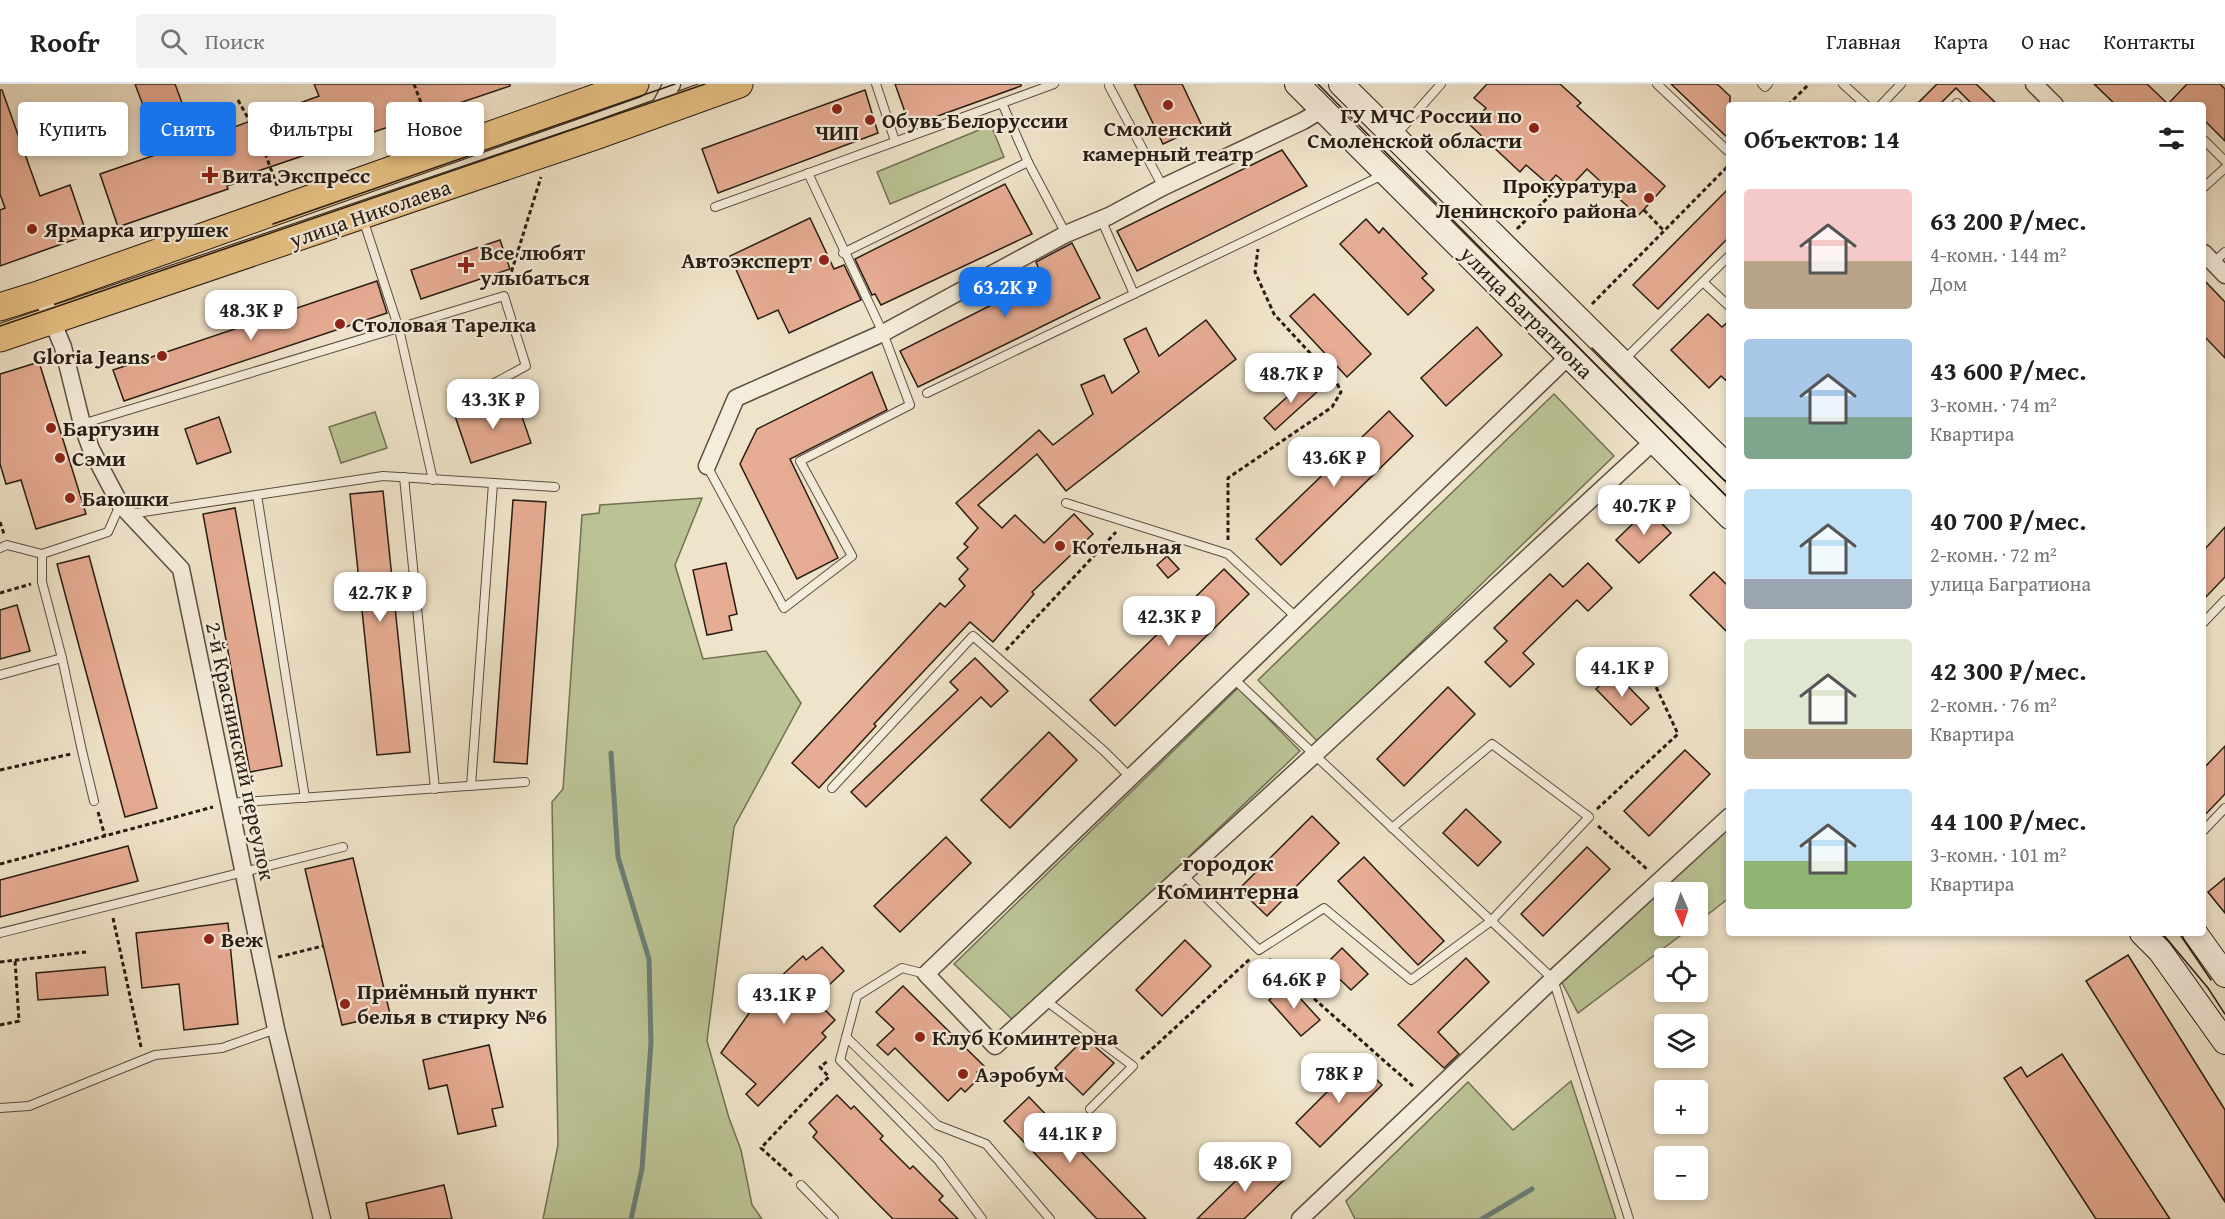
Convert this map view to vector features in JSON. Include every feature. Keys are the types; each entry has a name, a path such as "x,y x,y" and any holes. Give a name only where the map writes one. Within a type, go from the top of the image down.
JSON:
{"main road":[{"name":"улица Николаева","path":"0,307 635,84"},
{"name":"улица Николаева","path":"0,338 362,216 739,84"},
{"name":"улица Багратиона","path":"1297,84 1726,513"},
{"name":"улица Багратиона","path":"1341,84 1393,138 1726,465"},
{"path":"2145,936 2160,951 2225,1042"},
{"path":"2197,936 2225,975"}],"street":[{"path":"656,114 672,84"},
{"path":"2034,84 2047,102"},
{"path":"707,466 736,398 883,333 1066,234 1303,121 1323,109"},
{"name":"2-й Краснинский переулок","path":"41,294 63,347 82,424 91,449 125,509 181,569 276,1029 322,1219"},
{"path":"1569,356 926,974 995,1046 1654,440"},
{"path":"1300,1219 1553,979 1726,820"}],"lane":[{"path":"876,84 895,141"},
{"path":"716,207 1053,84"},
{"path":"1393,138 1441,84"},
{"path":"1657,84 1726,149"},
{"path":"1762,84 1765,87 1768,84"},
{"path":"1843,84 1863,102"},
{"path":"1884,102 1901,84"},
{"path":"1109,86 1162,187"},
{"path":"1002,103 1028,162 1066,234"},
{"path":"2206,142 2225,161"},
{"path":"843,253 1028,162"},
{"path":"2206,185 2225,168"},
{"path":"707,466 784,608 852,556 800,462 910,405 883,333 843,253 808,173"},
{"path":"927,393 1388,173"},
{"path":"362,216 399,329 433,480"},
{"path":"1101,219 1134,294"},
{"path":"1622,362 1726,259"},
{"path":"1703,282 1726,303"},
{"path":"82,424 504,296 526,366 463,400"},
{"path":"0,548 7,545 42,554 108,532 125,509 257,495 383,476 555,488"},
{"path":"404,477 435,789"},
{"path":"471,786 493,483"},
{"path":"257,495 305,798"},
{"path":"1066,503 1228,554 1296,617"},
{"path":"42,554 42,582 62,658 94,801"},
{"path":"2206,620 2225,600"},
{"path":"832,788 974,636 1104,751 1130,777"},
{"path":"0,675 62,658"},
{"path":"1232,678 1553,979 1629,1219"},
{"path":"1183,875 1259,950 1324,908 1412,980 1491,921 1589,818 1492,744 1392,828"},
{"path":"229,803 525,782"},
{"path":"2206,828 2225,808"},
{"path":"0,933 343,847"},
{"path":"926,974 902,968 857,996 840,1060 939,1161 982,1219"},
{"path":"1045,1000 1133,1066 1090,1109"},
{"path":"0,1108 29,1106 155,1055 222,1048 276,1029"},
{"path":"846,1037 937,1125 986,1144 1050,1219"},
{"path":"801,1185 834,1219"}],"path":[{"path":"414,84 421,102"},
{"path":"1791,102 1809,84"},
{"path":"238,100 260,140 278,188"},
{"path":"1592,304 1726,169"},
{"path":"504,296 542,172"},
{"path":"1516,230 1564,181"},
{"path":"1644,210 1664,231"},
{"path":"1228,554 1228,478 1332,407 1341,392 1336,381 1274,314 1255,272 1259,233"},
{"path":"998,658 1126,522"},
{"path":"0,593 42,582"},
{"path":"1643,659 1678,734 1589,818 1660,880"},
{"path":"0,770 82,752"},
{"path":"94,801 105,836"},
{"path":"0,864 229,803"},
{"path":"110,905 144,1060"},
{"path":"262,962 323,946"},
{"path":"1133,1066 1259,950 1427,1099"},
{"path":"0,962 86,952"},
{"path":"0,1025 19,1021 15,960"},
{"path":"801,1185 761,1148 819,1086"}],"green space":[{"path":"991,125 1004,157 890,204 877,172"},
{"path":"1554,394 1614,456 1318,742 1258,680"},
{"path":"375,412 387,448 341,463 329,427"},
{"path":"702,498 675,565 703,659 766,651 801,703 734,827 707,1041 729,1118 741,1150 752,1205 762,1219 543,1219 558,1145 552,802 563,789 582,515 599,513 600,505"},
{"path":"1238,688 1300,751 1015,1022 954,964"},
{"path":"1726,828 1726,900 1708,914 1708,882 1666,882"},
{"path":"1654,893 1654,936 1680,936 1664,948 1654,948 1654,956 1578,1013 1560,979"},
{"path":"1571,1081 1616,1219 1355,1219 1346,1201 1468,1082 1513,1130"}],"building":[{"path":"135,84 175,84 182,102 142,102"},
{"path":"314,84 510,84 510,86 463,102 386,102 386,128 374,132 374,102 303,102 319,96"},
{"path":"895,84 1021,84 1021,86 910,126"},
{"name":"Смоленский камерный театр","path":"1134,84 1182,84 1202,126 1163,144"},
{"path":"1487,84 1560,84 1581,103 1577,106 1665,186 1638,216 1587,169 1570,187 1556,175 1548,184 1526,165 1520,172 1470,125 1486,108 1474,98"},
{"path":"1671,84 1717,84 1730,96 1730,102 1726,102 1726,136"},
{"path":"1937,84 1976,84 1995,102 1970,102 1956,88 1942,102 1919,102"},
{"path":"2094,84 2147,84 2166,102 2113,102"},
{"path":"2187,84 2220,84 2225,89 2225,141 2206,122 2206,102 2170,102"},
{"path":"0,90 2,90 18,135 18,156 26,156 40,196 70,185 87,235 0,266 0,210 5,208 0,194"},
{"path":"865,90 878,133 718,193 702,149"},
{"path":"248,122 248,156 302,156 258,171 260,175 227,186 228,189 118,227 100,174 152,156 236,156 236,126"},
{"path":"1282,150 1307,186 1137,271 1117,231"},
{"path":"1005,184 1032,234 881,305 875,294 872,295 855,259"},
{"path":"1726,191 1726,240 1658,309 1633,285"},
{"path":"810,218 834,269 844,265 861,300 789,333 778,310 758,319 730,256"},
{"path":"1366,219 1379,233 1383,228 1427,274 1422,278 1434,290 1408,315 1340,244"},
{"path":"500,240 510,269 421,299 411,270"},
{"path":"1072,243 1100,298 918,387 900,351 1043,279 1036,262"},
{"path":"377,281 387,313 124,401 113,370"},
{"path":"2206,282 2225,302 2225,358 2206,338"},
{"path":"1314,294 1371,354 1347,377 1290,316"},
{"path":"1708,314 1722,327 1726,324 1726,380 1721,376 1709,388 1671,350"},
{"path":"1206,320 1236,359 1066,491 1037,454 978,505 1002,528 1015,515 1044,543 1074,514 1093,534 1032,592 1034,594 993,642 970,622 874,724 876,726 819,788 792,763 940,603 945,607 965,586 959,579 968,569 957,558 968,547 964,544 978,528 956,503 1039,430 1053,445 1093,414 1081,385 1104,375 1112,393 1139,372 1124,339 1146,328 1159,356"},
{"path":"1477,327 1502,355 1446,406 1421,378"},
{"path":"39,362 86,514 36,529 21,480 6,484 0,464 0,374"},
{"path":"872,372 887,410 790,459 838,558 797,579 740,464 757,429"},
{"path":"1307,379 1318,391 1275,430 1264,418"},
{"path":"515,396 531,443 471,463 455,416"},
{"path":"1389,411 1413,436 1281,565 1256,539"},
{"path":"219,417 231,452 197,464 185,429"},
{"path":"383,491 410,752 377,755 350,494"},
{"path":"513,500 546,502 527,764 494,762"},
{"path":"235,508 282,766 250,772 203,514"},
{"path":"1648,509 1671,533 1639,563 1616,540"},
{"path":"2225,527 2225,577 2206,597 2206,548"},
{"path":"89,556 157,808 125,817 57,564"},
{"path":"1167,556 1179,569 1168,578 1157,565"},
{"path":"726,563 737,614 729,616 732,630 707,635 693,570"},
{"path":"1588,563 1612,588 1588,611 1577,600 1523,653 1534,664 1510,687 1485,662 1507,641 1494,628 1550,574 1563,587"},
{"path":"1224,569 1249,594 1115,726 1090,700"},
{"path":"1714,572 1726,584 1726,631 1690,595"},
{"path":"17,605 30,651 0,659 0,610"},
{"path":"975,658 1008,691 991,707 981,697 866,807 851,792 958,690 950,682"},
{"path":"1614,672 1649,708 1631,725 1596,689"},
{"path":"1448,687 1475,714 1404,786 1377,759"},
{"path":"1049,732 1077,760 1010,828 981,800"},
{"path":"2225,746 2225,794 2206,814 2206,766"},
{"path":"1685,750 1710,774 1649,836 1624,811"},
{"path":"1466,809 1501,842 1478,866 1443,833"},
{"path":"1312,816 1339,843 1267,916 1239,889"},
{"path":"946,837 971,863 900,932 874,906"},
{"path":"128,846 138,881 0,917 0,880"},
{"path":"1587,847 1610,869 1543,936 1521,914"},
{"path":"1364,857 1444,941 1418,965 1338,881"},
{"path":"353,858 390,1014 342,1025 305,869"},
{"path":"2225,878 2225,913 2208,892"},
{"path":"228,923 238,1024 184,1030 179,984 142,988 136,933"},
{"path":"1185,940 1211,966 1162,1016 1136,990"},
{"path":"822,947 844,971 814,999 835,1020 822,1033 826,1037 758,1106 746,1094 756,1084 721,1053 764,992 803,956 806,960"},
{"path":"1342,948 1368,974 1351,990 1325,965"},
{"path":"2128,955 2225,1110 2225,1202 2086,981"},
{"path":"1466,958 1489,982 1438,1032 1459,1054 1444,1068 1398,1025"},
{"path":"105,967 108,995 38,1000 36,973"},
{"path":"1287,984 1320,1020 1301,1036 1269,1000"},
{"name":"Клуб Коминтерна","path":"903,986 984,1066 977,1072 981,1076 965,1092 961,1088 948,1101 895,1048 888,1055 877,1045 894,1029 876,1012"},
{"path":"1085,1038 1114,1063 1083,1095 1055,1068"},
{"path":"489,1045 503,1107 492,1109 496,1126 458,1134 447,1085 429,1089 423,1060"},
{"path":"2062,1054 2170,1219 2096,1219 2004,1078 2021,1067 2027,1077"},
{"path":"1358,1061 1382,1085 1320,1147 1296,1123"},
{"path":"837,1095 851,1109 854,1106 883,1136 880,1139 910,1169 913,1166 943,1196 939,1200 958,1219 893,1219 871,1197 813,1137 817,1132 809,1123"},
{"path":"1029,1097 1146,1219 1097,1219 1004,1121"},
{"path":"1261,1156 1284,1180 1244,1219 1197,1219"},
{"path":"444,1185 452,1219 369,1219 366,1203"}],"waterway":[{"path":"611,753 618,857 649,959 651,1043 642,1169 631,1219"},
{"path":"1482,1219 1532,1189"}],"tram line":[{"path":"273,224 675,84"},
{"path":"0,326 705,84"},
{"path":"1318,84 1726,496"},
{"path":"1592,348 1726,482"},
{"path":"2165,936 2208,988 2225,1014"},
{"path":"2181,936 2211,980"}],"place":[{"name":"Смоленский камерный театр","path":"1168,105"},
{"name":"ЧИП","path":"837,109"},
{"name":"Обувь Белоруссии","path":"870,120"},
{"name":"ГУ МЧС России по Смоленской области","path":"1534,128"},
{"name":"Вита Экспресс","path":"210,175"},
{"name":"Прокуратура Ленинского района","path":"1649,198"},
{"name":"Ярмарка игрушек","path":"32,229"},
{"name":"Автоэксперт","path":"824,260"},
{"name":"Все любят улыбаться","path":"466,265"},
{"name":"Столовая Тарелка","path":"340,324"},
{"name":"Gloria Jeans","path":"162,356"},
{"name":"Баргузин","path":"51,428"},
{"name":"Сэми","path":"60,458"},
{"name":"Баюшки","path":"70,498"},
{"name":"Котельная","path":"1060,546"},
{"name":"Веж","path":"209,939"},
{"name":"Приёмный пункт белья в стирку №6","path":"345,1004"},
{"name":"Клуб Коминтерна","path":"920,1037"},
{"name":"Аэробум","path":"963,1074"}],"district":[{"name":"городок Коминтерна","path":"1228,876"}]}
